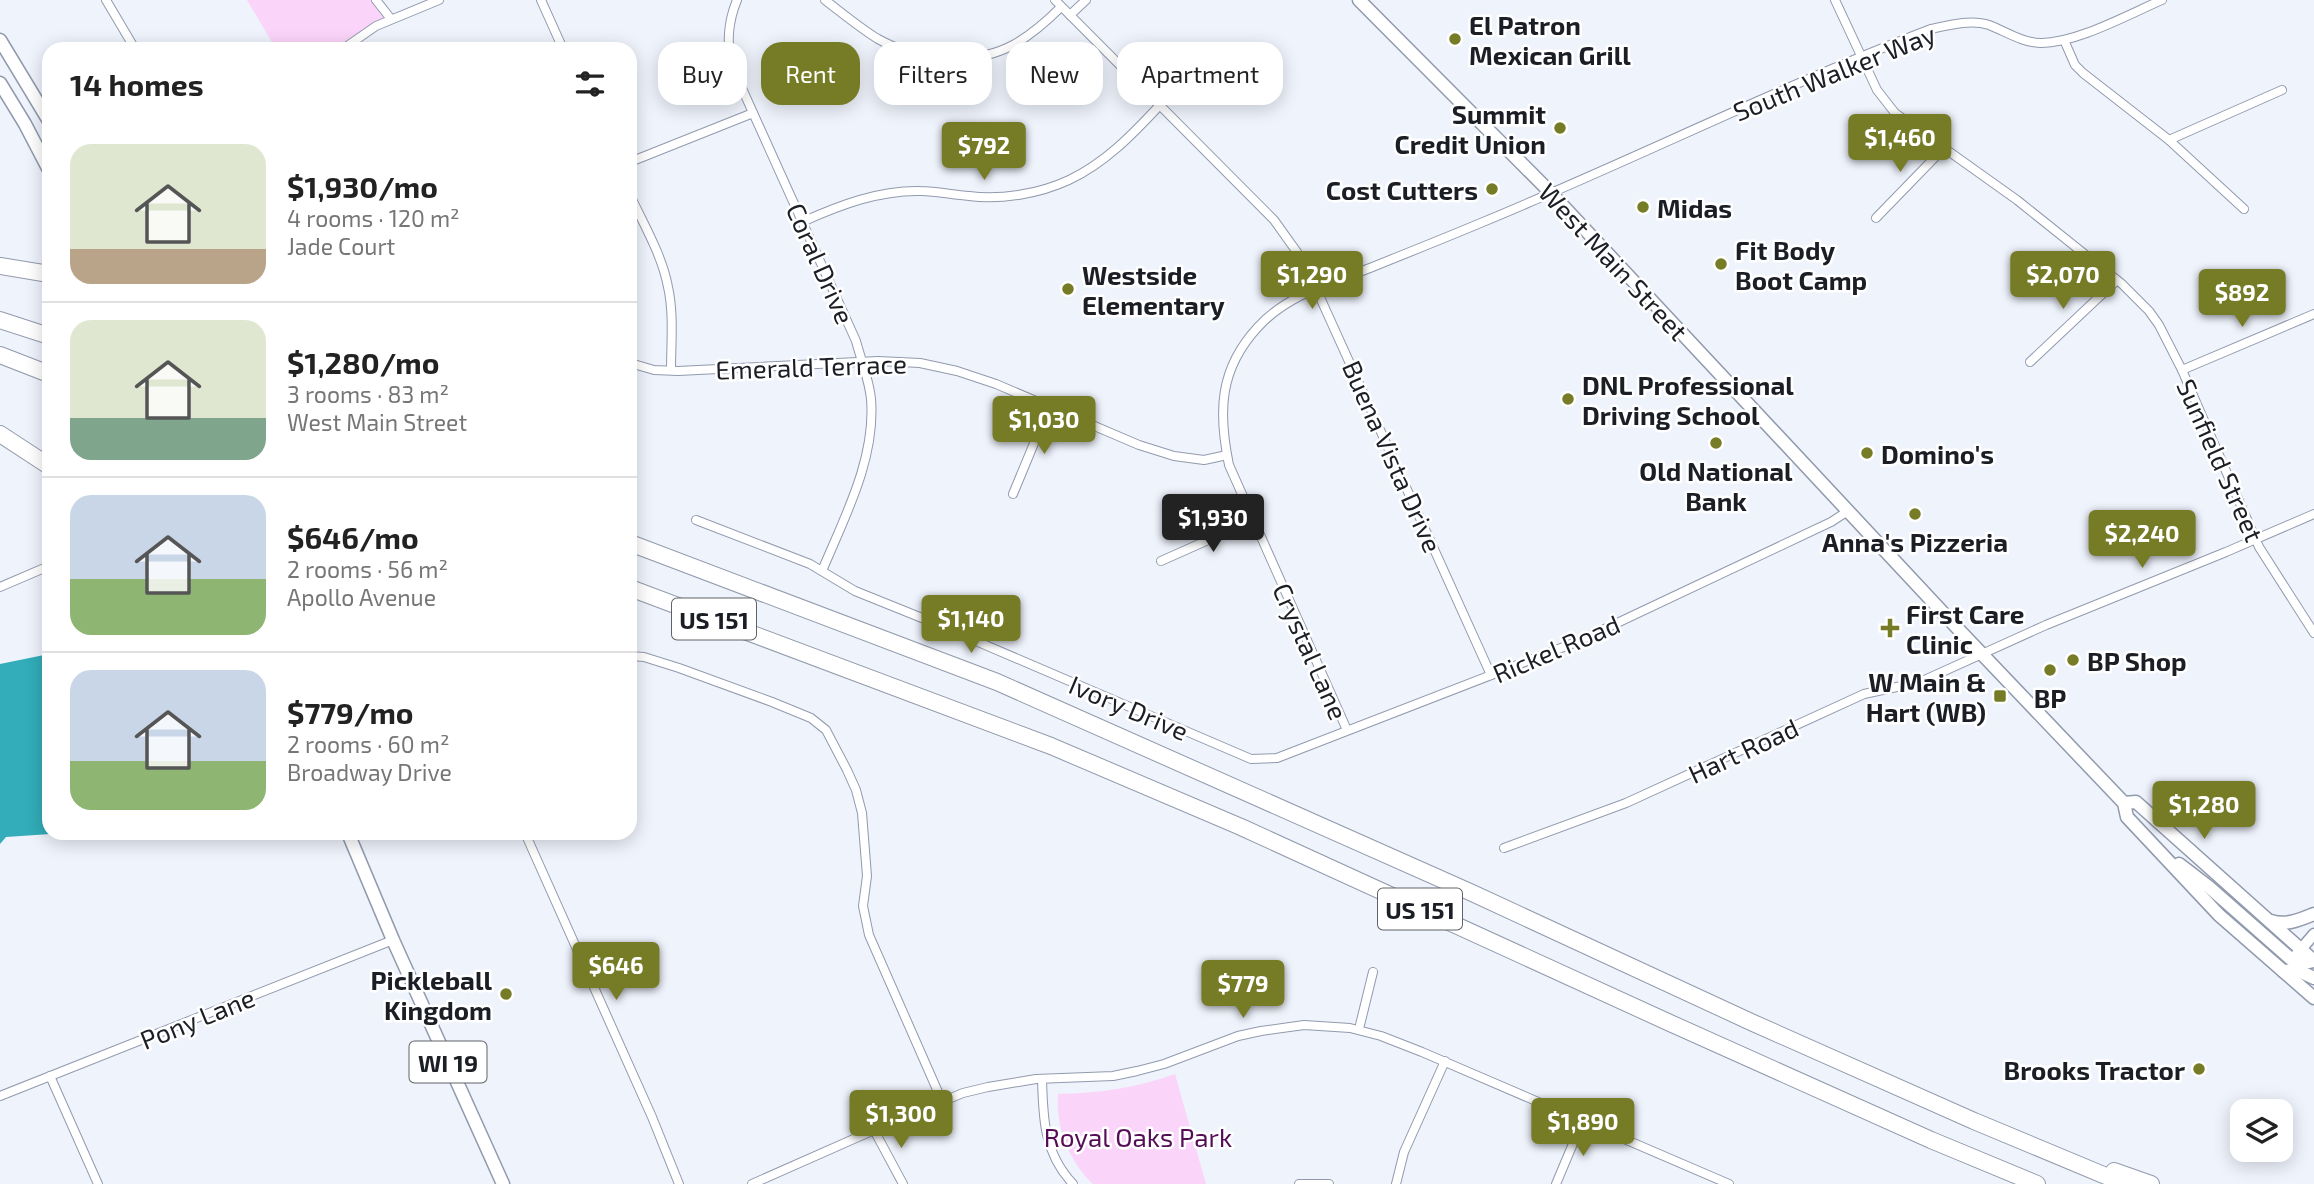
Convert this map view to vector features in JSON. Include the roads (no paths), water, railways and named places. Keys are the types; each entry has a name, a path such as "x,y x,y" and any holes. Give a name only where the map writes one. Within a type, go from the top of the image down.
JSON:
{"highway":[{"path":"0,266 42,271"},
{"path":"0,320 42,335"},
{"path":"0,355 42,371"},
{"path":"0,434 42,461"},
{"name":"US 151","path":"637,544 997,682 1457,886 1763,1028 2125,1184"},
{"name":"US 151","path":"637,591 1051,747 1241,827 1745,1057 2037,1184"},
{"path":"637,599 797,649"},
{"path":"2012,1137 2151,1184"}],"main road":[{"name":"West Main Street","path":"1359,0 1551,192 2124,803 2127,817 2219,915 2283,971 2304,977 2314,998"},
{"path":"0,40 42,109"},
{"path":"0,83 42,157"},
{"name":"West Main Street","path":"2124,803 2136,802 2269,920 2296,955 2314,961"},
{"name":"WI 19","path":"351,840 503,1184"},
{"path":"2156,847 2296,955"},
{"path":"2269,920 2280,924 2314,914"}],"street":[{"path":"106,0 131,42"},
{"path":"376,0 391,19"},
{"path":"354,42 376,26 439,0"},
{"path":"541,0 560,42"},
{"name":"Coral Drive","path":"737,0 730,17 728,43 732,64 856,341 871,400 867,452 822,572"},
{"path":"825,0 878,38 931,58 960,58 1013,45 1044,24 1058,3"},
{"path":"1070,15 1086,0"},
{"name":"Sunfield Street","path":"1835,0 1877,90 1895,113 2017,200 2149,311 2182,370 2256,540 2314,633"},
{"name":"South Walker Way","path":"1318,288 1415,250 1931,29 1969,22 1988,25 2024,41 2042,43 2081,34 2162,0"},
{"name":"Buena Vista Drive","path":"1058,3 1273,220 1298,252 1318,288 1491,675"},
{"path":"2064,40 2075,65 2083,73 2169,140 2244,209"},
{"path":"2169,140 2282,90"},
{"path":"803,222 877,195 920,191 972,197 1007,196 1057,185 1090,169 1114,152 1159,106"},
{"path":"637,159 753,113"},
{"path":"1876,218 1943,149"},
{"path":"637,210 659,258 669,290 671,370"},
{"path":"2030,362 2116,281"},
{"name":"Crystal Lane","path":"1318,288 1280,308 1242,345 1223,395 1222,420 1229,465 1347,730"},
{"path":"2182,370 2314,314"},
{"name":"Emerald Terrace","path":"637,365 654,370 671,370 862,362 920,363 957,371 996,384 1139,445 1174,456 1204,460 1227,455"},
{"path":"1013,494 1049,407"},
{"name":"Rickel Road","path":"1255,760 1277,758 1579,641 1848,511"},
{"name":"Hart Road","path":"1504,848 1626,803 1864,694 1920,682 2083,610 2314,514"},
{"name":"Ivory Drive","path":"696,520 810,564 855,591 1255,760"},
{"path":"1161,561 1253,520"},
{"path":"0,587 42,569"},
{"path":"637,656 679,668 797,711 811,718 832,738 856,790 862,813 867,876 863,906 869,935 942,1101"},
{"path":"527,840 647,1106 679,1184"},
{"path":"2283,971 2314,934"},
{"name":"Pony Lane","path":"0,1096 393,940"},
{"path":"2304,977 2314,961"},
{"path":"1360,1029 1373,972"},
{"path":"752,1184 942,1101 988,1087 1042,1079 1113,1076 1164,1064 1238,1036 1304,1026 1360,1029 1445,1061 1729,1184"},
{"path":"1396,1184 1404,1152 1445,1061"},
{"path":"50,1076 98,1184"},
{"path":"1042,1079 1046,1137 1061,1170 1073,1184"},
{"path":"1556,1184 1583,1120"},
{"path":"874,1130 903,1184"},
{"path":"1299,1184 1329,1184"}],"water":[{"path":"42,655 42,835 6,837 0,844 0,664"}],"place":[{"name":"El Patron Mexican Grill","path":"1455,39"},
{"name":"Summit Credit Union","path":"1560,128"},
{"name":"Cost Cutters","path":"1492,189"},
{"name":"Midas","path":"1643,207"},
{"name":"Fit Body Boot Camp","path":"1721,264"},
{"name":"Westside Elementary","path":"1068,289"},
{"name":"DNL Professional Driving School","path":"1568,399"},
{"name":"Old National Bank","path":"1716,443"},
{"name":"Domino's","path":"1867,453"},
{"name":"Anna's Pizzeria","path":"1915,514"},
{"name":"First Care Clinic","path":"1890,628"},
{"name":"BP Shop","path":"2073,660"},
{"name":"BP","path":"2050,670"},
{"name":"W Main & Hart (WB)","path":"2000,696"},
{"name":"Pickleball Kingdom","path":"506,994"},
{"name":"Brooks Tractor","path":"2199,1069"}],"park label":[{"name":"Royal Oaks Park","path":"1138,1136"}]}
